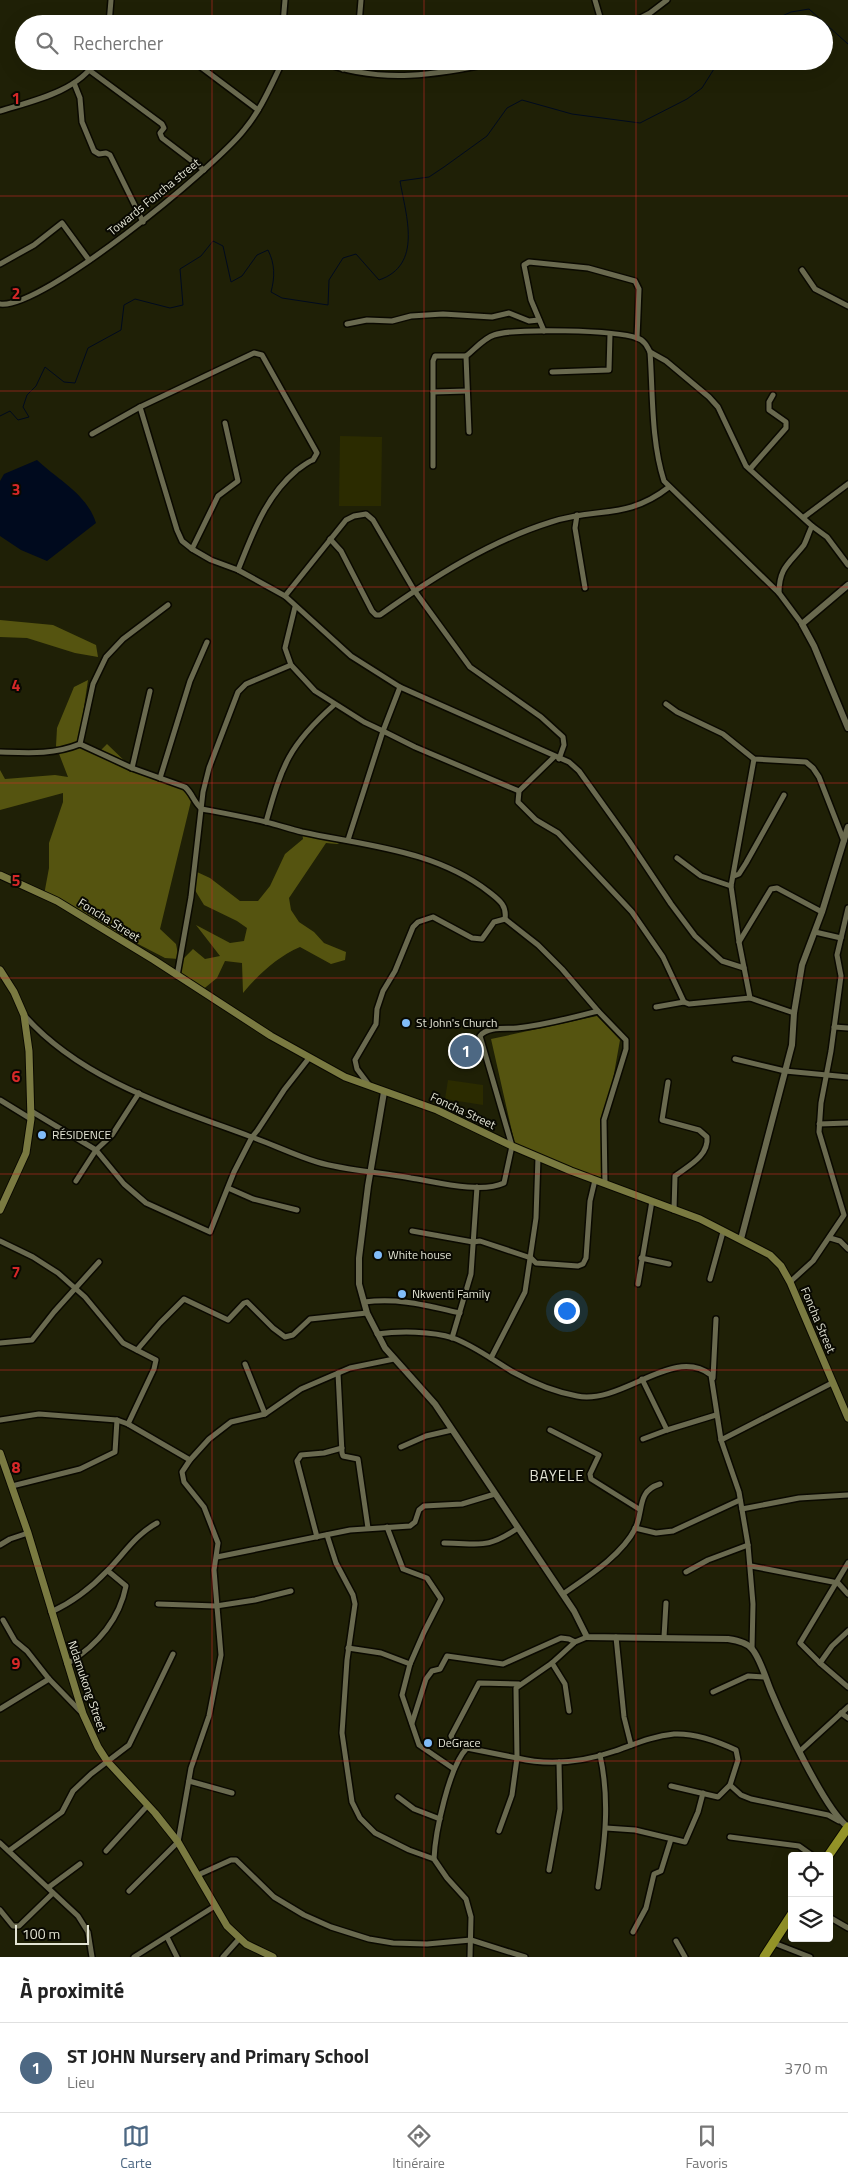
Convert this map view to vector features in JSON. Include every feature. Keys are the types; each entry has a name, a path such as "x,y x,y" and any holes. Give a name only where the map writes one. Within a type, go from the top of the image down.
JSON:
{"highway":[{"path":"831,1852 848,1827"},
{"path":"764,1957 788,1920"}],"main road":[{"name":"Foncha Street","path":"0,875 57,901 178,976 244,1020 345,1077 444,1113 538,1157 700,1219 758,1248 776,1260 790,1282 848,1418"},
{"path":"0,970 14,992 24,1014 29,1046 31,1115 26,1153 0,1210"},
{"name":"Ndamukong Street","path":"0,1453 28,1534 66,1664 88,1730 107,1761 148,1805 178,1842 227,1926 239,1939 273,1957"}],"street":[{"path":"111,0 111,15"},
{"path":"283,15 285,0"},
{"path":"360,15 361,0"},
{"path":"595,0 599,15"},
{"path":"646,15 667,0"},
{"path":"0,111 52,94 74,83 89,70 162,124 164,128 160,133 162,138 204,170"},
{"path":"205,70 258,110"},
{"name":"Towards Foncha street","path":"0,304 12,303 37,293 89,260 143,222 204,170 243,132 258,110 278,70"},
{"path":"348,70 366,74 429,75 455,70"},
{"path":"74,83 80,98 82,122 94,151 100,154 106,153 110,156 143,222"},
{"path":"0,264 34,246 62,223 89,260"},
{"path":"544,331 538,320 529,291 526,263 529,262 588,268 629,279 638,284 637,338"},
{"path":"802,270 815,289 848,306"},
{"path":"347,324 367,320 392,321 411,316 443,314 492,317 509,313 529,320 538,320"},
{"path":"433,466 433,358 435,356 466,356 492,336 525,331 610,334 637,338 645,343 650,352 660,468 664,481 779,593 802,624 814,646 848,728"},
{"path":"552,372 609,370 610,334"},
{"path":"650,352 666,361 714,403 743,460 750,469 768,488 827,537 848,565"},
{"path":"92,434 140,407 254,353 262,355 317,453 314,460 308,461 290,477 265,507 238,570"},
{"path":"466,356 469,432"},
{"path":"433,392 467,391"},
{"path":"750,469 786,428 786,422 769,410 770,402 774,395"},
{"path":"140,407 176,530 182,541 211,560 238,570 285,596 351,656 400,687 556,758 569,762 579,771 695,936 722,961 744,968"},
{"path":"192,549 218,496 238,481 225,423"},
{"path":"804,517 848,484"},
{"path":"330,539 341,551 372,611 376,615 414,590 475,555 546,523 577,515 628,509 655,498 669,486"},
{"path":"285,596 346,520 354,516 366,514 373,520 414,590 470,667 557,731 564,741 556,758 519,791 518,802 536,820 558,833 632,912 663,957 684,1002"},
{"path":"577,515 575,528 586,588"},
{"path":"779,593 779,580 785,566 805,543 812,526"},
{"path":"802,624 848,585"},
{"path":"80,744 92,684 106,656 123,639 168,605"},
{"path":"295,607 285,648 291,665 315,692 334,705 415,747 519,791"},
{"path":"160,778 190,681 207,642"},
{"path":"178,976 191,897 203,792 210,768 238,692 246,684 291,665"},
{"path":"348,840 388,714 400,687"},
{"path":"132,768 150,691"},
{"path":"666,704 723,734 754,759 806,762 819,777 844,841"},
{"path":"266,822 277,782 286,760 313,724 334,705"},
{"path":"0,752 49,753 66,750 80,744 132,768 185,787 191,792 196,804 202,809 266,822 302,832 348,840 412,855 444,865 478,884 503,904 506,910 505,919"},
{"path":"750,998 731,886 754,759"},
{"path":"734,876 739,874 746,864 784,795"},
{"path":"740,1239 792,1045 794,1013 802,966 822,912 848,827"},
{"path":"678,858 701,876 731,886"},
{"path":"739,942 771,889 777,888 822,912"},
{"path":"790,1282 813,1261 846,1215 821,1142 819,1124 841,976 837,955 846,924 848,908"},
{"path":"371,1088 358,1069 355,1060 376,1024 377,1010 383,991 395,971 413,927 418,922 433,917 472,938 482,940 494,922 505,919"},
{"path":"505,919 550,957 626,1040 626,1049 604,1120 605,1184"},
{"path":"815,932 841,938"},
{"path":"656,1007 684,1002 689,1004 750,998 794,1013"},
{"path":"24,1014 46,1037 70,1055 101,1074 180,1111 317,1162 451,1185 491,1187 504,1183 512,1146 480,1036 482,1033 498,1028 544,1024 598,1011"},
{"path":"834,1027 848,1028"},
{"path":"0,1100 96,1150 134,1194 146,1203 210,1232 213,1230 228,1188 252,1137 284,1090 309,1058"},
{"path":"735,1059 785,1071 848,1077"},
{"path":"668,1082 662,1120 699,1130 706,1135 708,1141 697,1160 675,1176 674,1210"},
{"path":"384,1092 359,1258 360,1284 367,1313 394,1359 424,1389 452,1430 563,1594 587,1636"},
{"path":"76,1180 96,1150 112,1135 139,1093"},
{"path":"819,1124 848,1123"},
{"path":"491,1358 525,1292 537,1207 538,1157"},
{"path":"412,1231 486,1243 531,1258 536,1263 570,1267 583,1264 586,1258 590,1201 595,1180"},
{"path":"452,1338 471,1274 477,1187"},
{"path":"228,1188 253,1199 297,1210"},
{"path":"638,1284 652,1202"},
{"path":"710,1279 723,1232"},
{"path":"830,1238 840,1241 848,1249"},
{"path":"0,1241 49,1266 105,1319 124,1343 156,1360 156,1365 128,1424"},
{"path":"641,1258 669,1264"},
{"path":"0,1344 32,1340 100,1262"},
{"path":"137,1350 160,1322 184,1300 228,1320 247,1302 273,1328 285,1337 293,1335 310,1320 367,1313"},
{"path":"364,1302 406,1301 460,1312"},
{"path":"716,1319 713,1379 716,1415 720,1440 740,1500 748,1545 753,1604 752,1648 800,1751 839,1821"},
{"path":"378,1334 406,1331 452,1338 528,1380 554,1390 578,1396 588,1397 610,1394 632,1386 642,1379 680,1366 706,1370 713,1379"},
{"path":"129,1891 178,1842 196,1752 210,1716 221,1655 222,1644 216,1606 214,1570 218,1543 204,1506 181,1477 182,1472 190,1460 223,1427 231,1422 264,1414 290,1395 338,1373 359,1366 394,1359"},
{"path":"244,1364 264,1414"},
{"path":"338,1373 343,1456 358,1459 368,1528"},
{"path":"642,1379 667,1430"},
{"path":"720,1440 832,1383"},
{"path":"0,1420 39,1414 116,1420 128,1424 190,1460"},
{"path":"643,1439 716,1415"},
{"path":"12,1486 80,1469 115,1452 116,1420"},
{"path":"401,1447 426,1436 452,1430"},
{"path":"550,1430 598,1455 589,1477 639,1509"},
{"path":"317,1537 296,1461 301,1455 324,1453 342,1448"},
{"path":"563,1594 609,1561 636,1528 639,1509 645,1494 660,1484"},
{"path":"217,1556 368,1528 413,1524 419,1510 424,1506 462,1504 495,1494"},
{"path":"742,1509 799,1498 848,1495"},
{"path":"636,1528 656,1533 673,1531 740,1500"},
{"path":"51,1612 78,1598 108,1571 134,1540 157,1523"},
{"path":"387,1527 401,1565 407,1571 427,1578 441,1599 410,1664 402,1695 411,1724 422,1749 454,1770"},
{"path":"444,1543 479,1545 498,1541 518,1528"},
{"path":"0,1545 10,1538 28,1534"},
{"path":"328,1535 336,1563 353,1596 355,1604 348,1648 342,1733 352,1802 360,1818 375,1833 409,1850 434,1859 447,1878 466,1899 471,1917 470,1957"},
{"path":"686,1572 708,1560 748,1545"},
{"path":"848,1564 800,1643 848,1687"},
{"path":"750,1566 838,1582 848,1594"},
{"path":"66,1664 96,1642 118,1610 126,1586 108,1571"},
{"path":"158,1604 216,1606 255,1600 292,1591"},
{"path":"664,1637 666,1603"},
{"path":"3,1620 11,1636 27,1651 49,1679 83,1714"},
{"path":"820,1663 832,1646 848,1631"},
{"path":"671,1786 718,1797 730,1785 738,1755 736,1750 724,1744 675,1734 651,1738 600,1755 559,1762 538,1762 467,1748 453,1740 451,1736 479,1683 519,1684 552,1663 575,1642 587,1636 728,1639 738,1640 752,1648"},
{"path":"616,1637 624,1717 631,1745"},
{"path":"411,1724 428,1675 440,1668 447,1656 503,1664 561,1638 575,1642"},
{"path":"348,1648 381,1653 410,1664"},
{"path":"10,1850 62,1812 73,1791 107,1761 123,1750 133,1739 173,1654"},
{"path":"552,1663 565,1684 569,1711"},
{"path":"713,1692 748,1676 765,1677"},
{"path":"0,1708 49,1679"},
{"path":"499,1831 512,1795 517,1758 516,1692 519,1684"},
{"path":"800,1751 848,1706"},
{"path":"840,1713 848,1718"},
{"path":"434,1859 440,1818 454,1770 461,1754 467,1748"},
{"path":"598,1887 606,1828 606,1785 600,1755"},
{"path":"549,1870 560,1809 559,1762"},
{"path":"189,1781 232,1792"},
{"path":"730,1785 741,1795 751,1799 828,1815 848,1827"},
{"path":"606,1828 635,1830 683,1842 686,1841 703,1793"},
{"path":"398,1797 420,1812 440,1818"},
{"path":"106,1850 148,1805"},
{"path":"730,1837 799,1846 807,1852"},
{"path":"633,1932 646,1908 654,1874 662,1871 671,1839"},
{"path":"0,1842 78,1916 88,1932 92,1957"},
{"path":"198,1876 231,1860 236,1860 274,1897 304,1915 331,1927 369,1939 393,1943 427,1944 471,1940 525,1957"},
{"path":"49,1887 80,1864"},
{"path":"0,1910 13,1926 19,1926 53,1892"},
{"path":"134,1957 216,1906"},
{"path":"833,1919 848,1928"},
{"path":"167,1937 177,1957"},
{"path":"223,1957 239,1939"},
{"path":"676,1940 685,1957"},
{"path":"774,1943 810,1957"}],"shaded area":[{"path":"340,436 382,437 381,506 339,506"},
{"path":"0,620 53,625 96,645 98,657 75,653 27,638 0,637"},
{"path":"88,680 79,741 98,753 107,744 132,768 183,789 188,793 191,801 160,929 176,944 179,959 165,958 44,895 49,868 49,843 63,802 63,793 0,810 0,770 5,779 55,775 68,777 56,746 57,728 74,687"},
{"path":"302,832 345,841 337,844 326,843 289,898 291,910 299,922 314,932 324,943 346,952 345,960 331,964 300,947 269,967 243,993 242,963 225,961 217,978 201,991 177,976 179,963 193,949 205,959 220,956 196,925 230,943 244,941 247,928 204,905 193,887 197,872 210,878 240,901 258,901 270,886 285,854 303,839"},
{"path":"597,1016 620,1040 604,1130 604,1181 515,1145 491,1039"},
{"path":"448,1080 483,1085 483,1105 445,1099"}],"water":[{"path":"37,460 79,496 92,513 96,523 47,561 21,550 0,536 0,481 4,474"}],"waterway":[{"path":"784,15 809,9 816,15"},
{"path":"833,31 848,44"},
{"path":"0,416 10,411 18,420 29,417 23,407 27,395 36,386 45,367 64,382 75,383 88,348 121,330 124,305 135,299 170,308 183,305 180,269 201,256 213,241 223,246 231,282 242,276 257,255 268,250 274,271 271,292 282,298 328,305 329,280 343,258 356,254 379,280 393,273 402,263 407,251 408,224 400,181 429,177 444,167 487,136 507,108 522,100 572,114 640,123 687,99 702,88 713,70"}],"place":[{"name":"St John's Church","path":"406,1023"},
{"name":"ST JOHN Nursery and Primary School","path":"466,1051"},
{"name":"RÉSIDENCE","path":"42,1135"},
{"name":"White house","path":"378,1255"},
{"name":"Nkwenti Family","path":"402,1294"},
{"name":"DeGrace","path":"428,1743"}],"district":[{"name":"BAYELE","path":"557,1476"}]}
